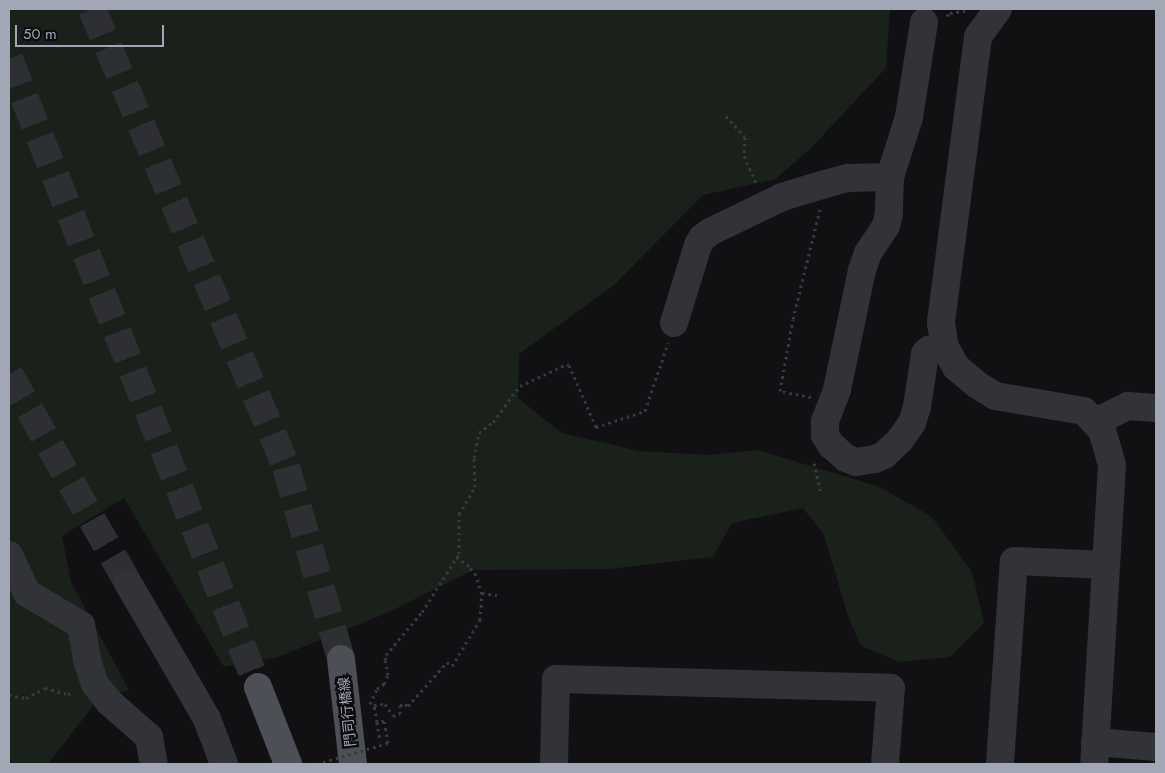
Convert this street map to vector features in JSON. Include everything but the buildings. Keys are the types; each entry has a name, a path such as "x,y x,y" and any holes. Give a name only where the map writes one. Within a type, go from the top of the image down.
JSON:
{"main road":[{"name":"門司行橋線","path":"341,659 353,764"},
{"path":"258,687 288,764"}],"street":[{"path":"998,9 978,37 941,323 945,347 956,367 995,396 1084,411 1102,430 1112,464 1094,753 1156,747"},
{"path":"924,22 909,118 890,177 889,213 886,226 868,253 862,270 824,428 831,445 846,458 856,462 875,460 884,455 900,440 912,423 917,407 925,354 929,350 945,347"},
{"path":"674,323 702,238 710,232 782,197 848,178 890,177"},
{"path":"1095,422 1128,406 1156,408"},
{"path":"9,555 27,593 81,625 87,660 95,684 109,702 149,737 154,764"},
{"path":"1000,764 1014,560 1106,565"},
{"path":"128,583 208,720 224,764"},
{"path":"554,764 556,678 891,688 885,764"}],"path":[{"path":"726,116 745,137 745,159 764,206"},
{"path":"826,184 793,319 780,391 832,401"},
{"path":"369,706 377,689 384,684 388,675 386,655 429,602 460,550 459,514 475,487 474,458 478,436 482,430 493,422 516,390 540,375 567,364 596,427 645,411 674,323"},
{"path":"380,742 374,705 385,704 393,716 400,714 400,705 405,704 408,706 447,662 452,666 480,620 482,593 476,575 469,566 456,558"},
{"path":"482,593 497,594"},
{"path":"9,695 26,698 45,688 68,694 95,684"},
{"path":"317,764 388,743 384,721 378,722"}],"shaded area":[{"path":"9,9 890,9 886,68 810,149 776,179 703,195 614,285 519,354 518,398 562,433 639,451 708,455 758,450 880,487 932,517 972,572 984,623 950,657 899,662 861,646 848,616 824,535 803,508 732,523 713,557 609,569 473,570 387,613 278,657 224,667 124,498 62,536 71,582 129,690 96,702 48,764 9,764"}],"tunnel":[{"path":"92,9 286,467 341,659"},
{"path":"9,59 258,687"},
{"path":"9,374 128,583"}]}
